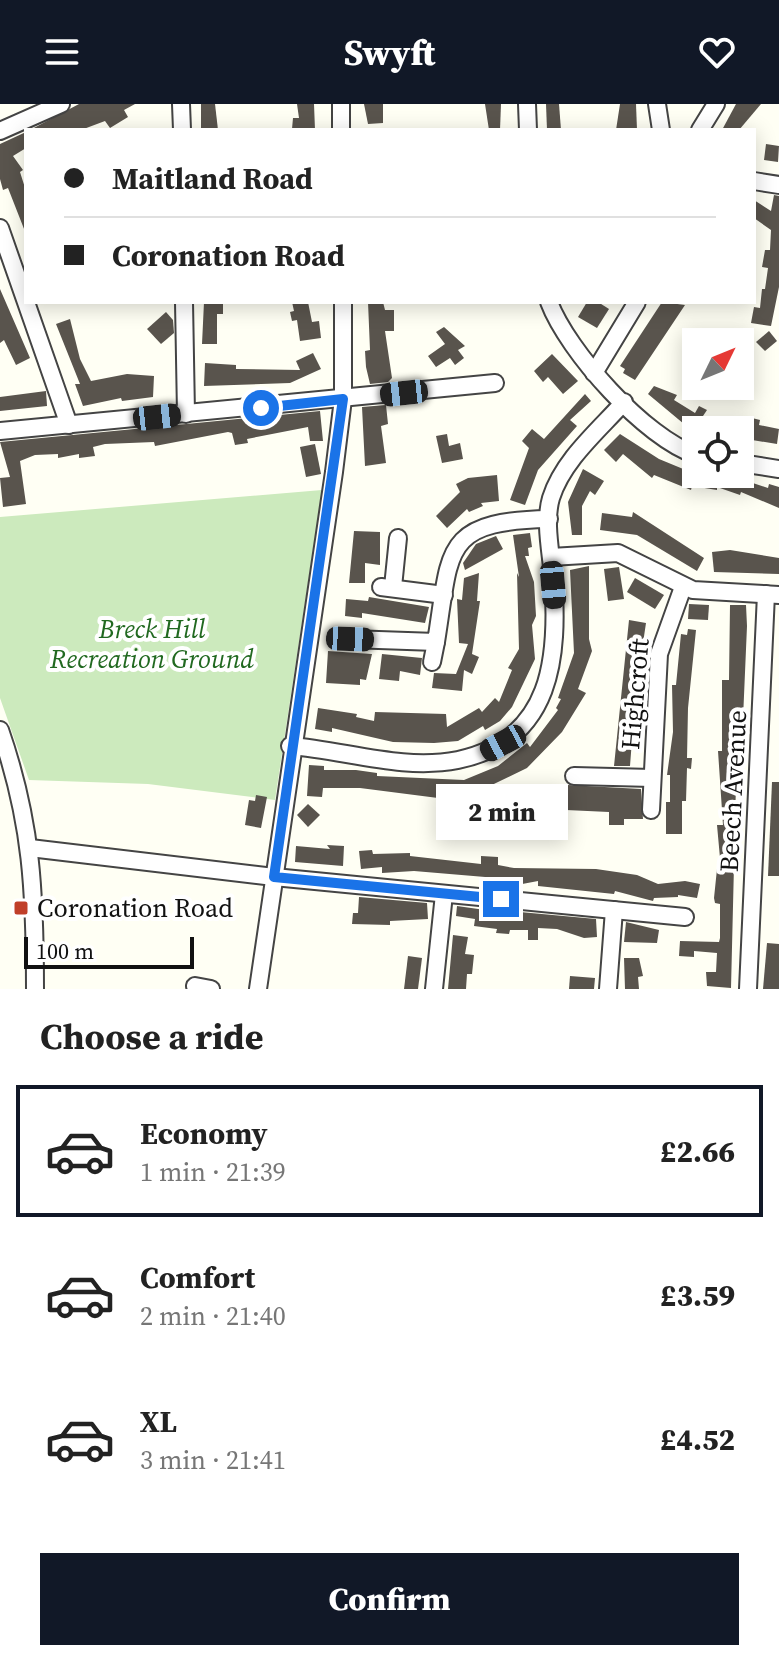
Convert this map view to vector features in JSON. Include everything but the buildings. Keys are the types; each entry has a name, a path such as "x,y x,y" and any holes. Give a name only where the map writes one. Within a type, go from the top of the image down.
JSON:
{"street":[{"path":"0,131 61,104"},
{"path":"181,104 182,128"},
{"path":"341,104 341,128"},
{"path":"527,104 528,128"},
{"path":"657,104 661,128"},
{"path":"701,128 716,104"},
{"path":"756,181 779,185"},
{"path":"0,228 24,297"},
{"path":"27,304 69,425"},
{"path":"184,304 186,414"},
{"path":"258,989 343,399 343,304"},
{"path":"550,304 565,334 594,373 671,444 682,449"},
{"path":"594,373 636,304"},
{"path":"0,431 495,383"},
{"path":"292,746 383,760 431,763 458,760 503,743 526,723 539,703 550,672 556,611 549,519 551,500 561,475 624,402"},
{"path":"754,465 779,469"},
{"path":"350,639 438,651 448,565 469,534 504,521 549,519"},
{"path":"398,538 387,587 444,595"},
{"path":"551,557 618,553 698,592 773,594"},
{"name":"Highcroft","path":"651,810 659,654 683,587"},
{"name":"Beech Avenue","path":"748,989 773,594"},
{"path":"0,730 19,785 30,848 35,989"},
{"path":"574,776 652,778"},
{"path":"30,848 274,877 685,917"},
{"path":"434,989 444,894"},
{"path":"608,989 614,910"}],"green space":[{"name":"Breck Hill Recreation Ground","path":"322,490 275,800 148,784 29,780 0,698 0,517"}],"place":[{"name":"Coronation Road","path":"21,908"}],"route":[{"path":"261,408 343,399 274,877 501,899"}]}
